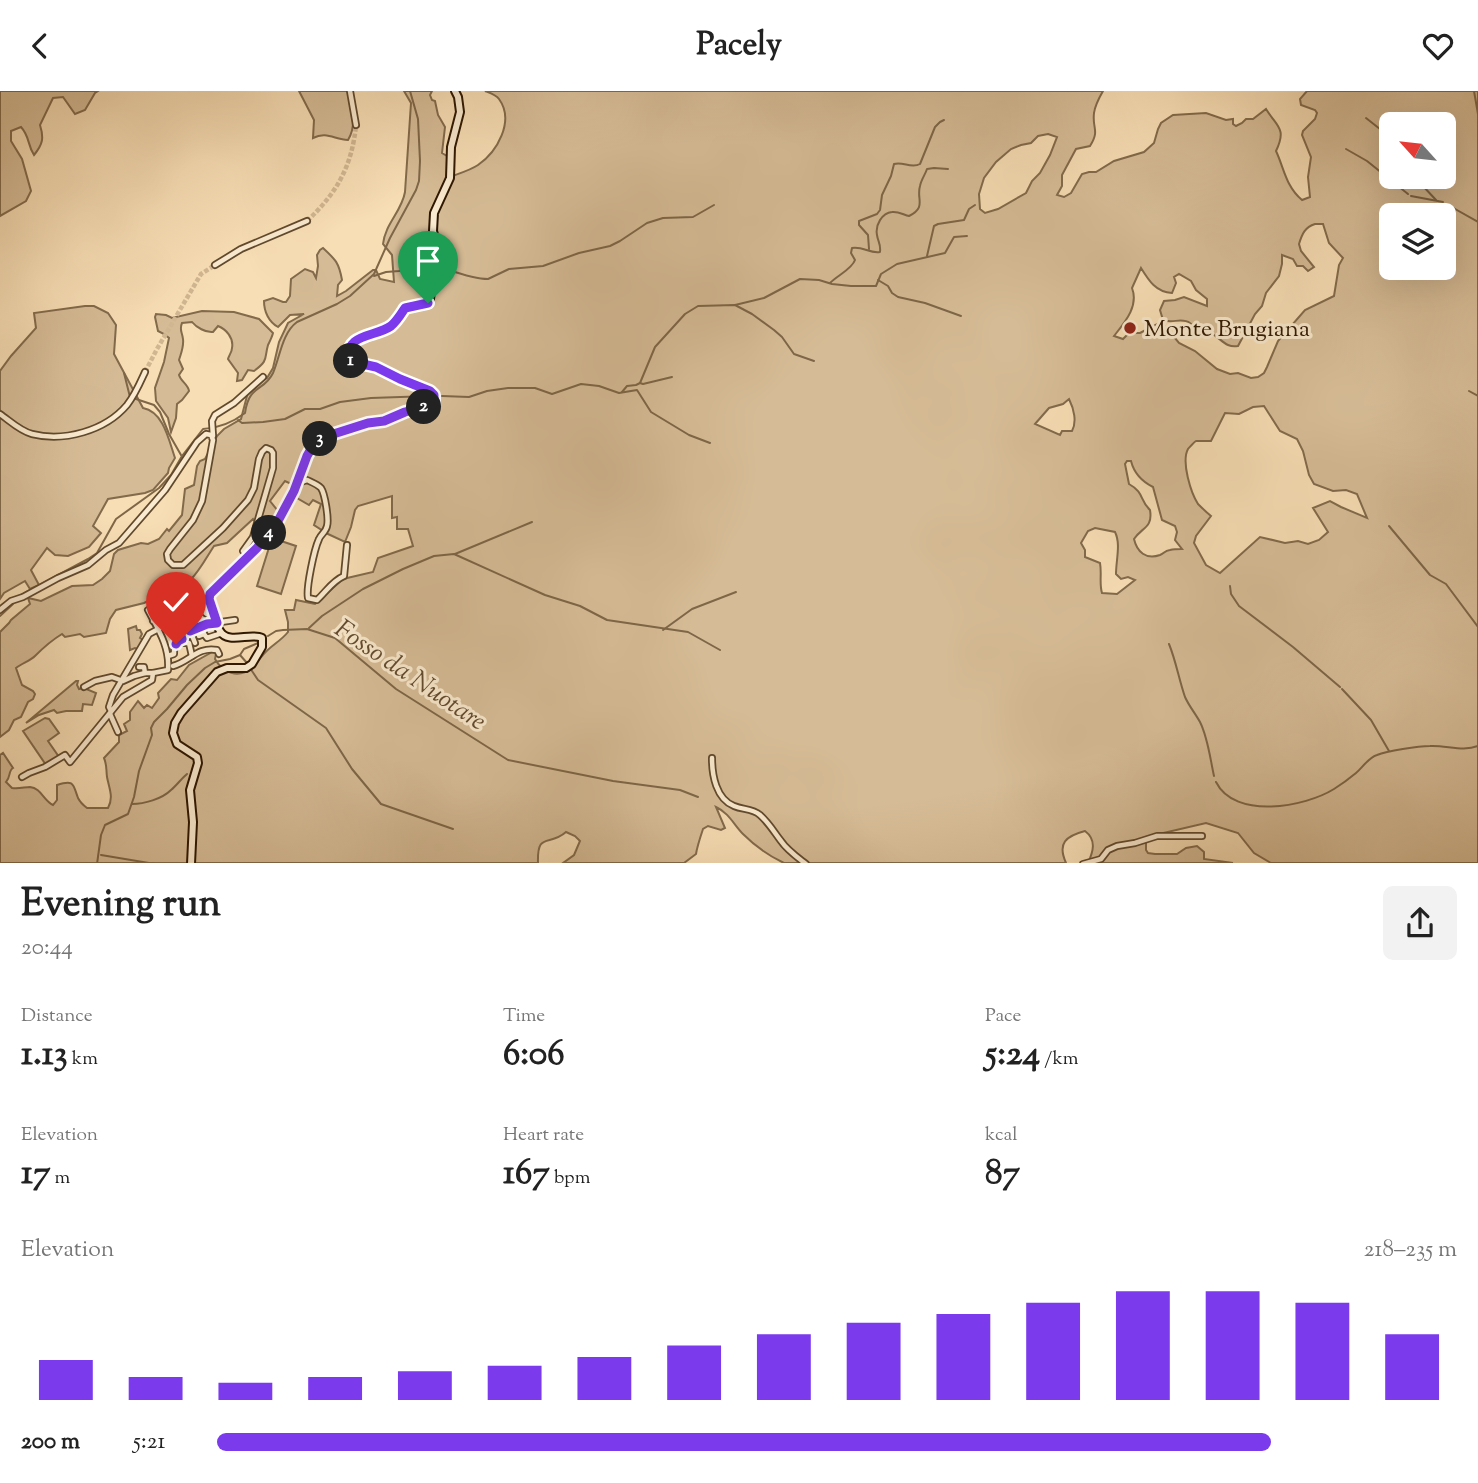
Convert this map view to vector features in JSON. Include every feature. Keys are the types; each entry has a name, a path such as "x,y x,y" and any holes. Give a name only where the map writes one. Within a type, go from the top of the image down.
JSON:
{"street":[{"path":"350,91 356,125"},
{"path":"191,863 193,822 190,790 198,763 197,757 177,744 173,728 181,713 220,670 246,668 252,664 263,643 262,638 257,635 239,638 223,635 209,599 210,594 257,548 278,521 315,442 434,403 434,395 430,391 376,367 349,361 348,353 353,342 393,325 405,308 424,305 430,299 432,283 443,264 442,253 433,231 433,213 450,178 451,147 460,112 455,91"},
{"path":"215,265 241,249 307,221"},
{"path":"0,414 31,433 51,436 81,434 118,414 128,404 145,372"},
{"path":"248,557 243,551 253,537 273,468 273,453 266,448 262,452 251,496 223,529 183,565 173,565 167,554 193,520 202,501 214,440 212,421 215,415 234,403 263,377"},
{"path":"0,610 11,601 88,565 119,543 165,490 202,436 213,431"},
{"path":"297,484 307,480 320,487 328,520 326,530 319,537 307,595 309,598 317,600 336,580 344,576 347,545"},
{"path":"182,615 177,599 192,586"},
{"path":"157,611 162,604 167,613"},
{"path":"192,656 178,624 182,615 199,608 217,622"},
{"path":"84,687 112,677 122,681 168,670 168,656 159,629 148,610"},
{"path":"153,621 175,610"},
{"path":"117,732 108,707 110,700 149,634 178,624 190,630 235,620"},
{"path":"201,626 203,635"},
{"path":"187,643 190,630"},
{"path":"168,656 174,654 178,641 187,643 203,635 222,633"},
{"path":"173,666 208,648 216,650 219,655"},
{"path":"22,778 65,755 70,762 123,697 152,680 151,673 144,667 139,667"},
{"path":"712,758 716,786 724,799 734,806 757,812 785,847 806,863"},
{"path":"1083,863 1101,859 1108,850 1117,846 1157,836 1202,836"}],"shaded area":[{"path":"0,91 98,91 85,110 75,114 63,97 53,98 40,125 42,141 34,155 21,127 11,131 11,141 22,159 31,191 26,201 0,216"},
{"path":"299,91 349,91 353,123 348,140 327,136 313,138 314,120"},
{"path":"404,91 432,91 430,95 445,127 442,153 447,156 447,178 478,165 492,152 502,135 505,117 503,108 498,98 485,91 1103,91 1095,110 1093,141 1090,146 1076,149 1062,175 1062,186 1057,195 1064,197 1071,193 1082,174 1096,172 1114,161 1144,152 1154,143 1161,123 1173,115 1206,113 1226,120 1233,119 1236,126 1246,119 1253,119 1266,109 1281,132 1276,151 1286,177 1302,200 1310,197 1308,177 1311,157 1302,135 1317,113 1301,105 1300,99 1307,91 1478,91 1478,863 1271,863 1254,853 1238,833 1206,823 1146,837 1146,850 1155,854 1177,854 1186,848 1197,846 1204,852 1204,859 1233,863 1088,863 1093,842 1085,831 1065,841 1062,850 1066,863 784,863 752,843 728,816 716,807 725,828 721,830 708,826 703,829 696,854 684,863 563,863 574,855 580,841 566,832 542,843 538,863 0,863 0,755 3,753 13,768 6,782 12,788 34,788 53,805 57,800 57,785 70,783 87,808 108,808 111,796 104,758 119,742 119,735 127,731 124,724 130,720 130,712 138,701 144,708 147,705 152,708 159,698 158,693 171,679 177,680 189,665 214,651 215,659 222,668 236,674 247,671 288,632 285,610 294,610 296,600 315,604 343,579 373,572 378,558 413,546 408,529 397,529 397,517 392,518 392,496 358,506 345,542 314,525 321,504 313,500 309,505 297,498 300,488 285,481 270,501 278,511 263,532 253,519 227,543 214,546 194,576 182,587 165,591 164,594 144,603 116,610 106,633 84,637 80,634 65,637 62,634 16,668 22,685 35,694 21,717 14,720 9,730 0,737 0,632 30,604 28,598 41,601 72,586 93,585 110,571 114,554 118,550 141,543 148,544 159,539 167,529 169,531 182,515 185,489 194,485 200,461 205,459 217,436 241,419 248,392 267,378 273,368 279,342 288,323 304,314 290,315 278,327 268,316 264,301 273,298 286,302 290,296 291,279 305,269 313,272 316,278 317,255 323,248 340,270 342,280 338,285 337,296 373,270 376,270 380,279 394,282 392,255 383,244 405,192 411,103","holes":["1048,134 1057,137 1040,173 1026,193 998,209 985,213 980,209 979,194 984,178 996,162 1011,149 1031,143 1038,136","1315,224 1323,224 1329,243 1343,258 1339,265 1334,296 1305,310 1278,341 1264,373 1258,377 1230,374 1217,369 1195,351 1179,343 1165,326 1159,323 1140,333 1129,333 1123,339 1114,336 1132,307 1132,288 1141,268 1150,281 1162,291 1172,293 1176,283 1174,277 1179,274 1191,281 1196,290 1207,299 1207,306 1184,297 1164,301 1160,310 1163,320 1187,321 1228,345 1238,346 1262,306 1266,293 1279,276 1282,255 1293,259 1297,266 1303,266 1308,271 1314,267 1301,251 1299,244 1303,234","1069,399 1074,415 1072,431 1062,431 1060,435 1035,424 1049,408","1264,406 1280,431 1297,439 1314,484 1333,491 1346,490 1357,494 1367,518 1330,501 1313,508 1328,532 1319,540 1308,544 1298,541 1285,543 1260,537 1220,573 1206,565 1194,543 1211,516 1198,504 1193,493 1186,469 1186,455 1195,441 1211,441 1225,413 1239,414 1253,407","1131,461 1139,476 1153,487 1162,520 1175,526 1175,540 1182,549 1146,556 1137,548 1134,539 1148,524 1151,516 1140,494 1129,484 1125,464","1095,528 1115,532 1118,547 1116,574 1121,579 1128,577 1135,580 1117,594 1102,593 1100,563 1085,557 1081,543 1088,531"]},
{"path":"94,306 108,313 116,325 114,354 143,408 161,421 175,458 168,473 153,490 108,499 93,526 101,533 89,547 68,556 55,555 47,548 31,570 39,585 30,589 25,581 4,593 0,599 0,371 36,328 34,313"},
{"path":"202,311 234,312 259,319 273,333 264,362 254,371 248,370 242,380 237,381 238,373 228,359 232,351 231,337 218,326 210,332 192,322 182,323 183,345 179,360 183,369 179,375 189,391 177,404 171,432 168,418 156,401 155,388 169,338 158,331 155,317 156,314 172,318"},
{"path":"272,538 296,546 281,594 257,586"},
{"path":"136,626 143,640 138,649 130,650 128,629"},
{"path":"76,681 79,689 84,688 96,693 92,705 83,704 82,711 57,713 54,710 26,723"},
{"path":"45,718 49,719 59,733 48,741 59,757 46,765 23,731"}],"waterway":[{"path":"19,596 97,553 116,519 159,488 203,429 225,424 245,413 250,397 273,373 292,327 350,296 374,274 419,181 418,119 410,91"},
{"path":"1474,91 1478,114"},
{"path":"1366,118 1379,128"},
{"path":"869,249 868,235 859,225 859,221 877,214 880,210 882,195 894,164 920,164 935,127 944,120"},
{"path":"1346,149 1367,161 1408,194"},
{"path":"830,283 855,260 851,253 852,248 880,252 877,227 885,215 894,212 909,216 918,209 919,191 927,169 948,169"},
{"path":"1426,189 1436,200"},
{"path":"1411,196 1443,202"},
{"path":"443,268 488,279 509,269 543,266 579,253 610,246 647,223 663,218 693,217 714,205"},
{"path":"927,256 934,226 964,220 969,209 975,205"},
{"path":"1456,210 1478,222"},
{"path":"735,305 764,298 800,279 851,286 876,286 881,274 897,264 945,253 954,237 967,236"},
{"path":"374,276 425,264 436,268"},
{"path":"878,280 898,297 961,316"},
{"path":"640,383 655,347 685,314 698,306 735,305 774,330 794,354 814,361"},
{"path":"124,373 130,397 154,405 181,455"},
{"path":"622,392 627,386 672,377"},
{"path":"442,396 469,397 508,388 535,388 552,394 581,384 599,386 619,393 637,390 651,412 689,435 710,443"},
{"path":"1469,391 1478,396"},
{"path":"238,420 242,423 285,419 305,409 320,409 340,402 371,398 430,396"},
{"path":"455,554 532,522"},
{"path":"1389,526 1430,575 1446,584 1478,627"},
{"path":"309,628 322,616 363,589 434,556 454,554 545,595 580,606 607,620 688,632 720,650"},
{"path":"1230,586 1231,594 1239,606 1340,687"},
{"path":"663,630 692,609 736,592"},
{"path":"0,616 13,604"},
{"name":"Fosso da Nuotare","path":"268,636 276,631 307,629 335,638 396,689 508,760 613,781 680,790 698,797"},
{"name":"Fosso da Nuotare","path":"97,863 105,825 128,814 154,722 205,668 215,662 240,655 244,649 258,643"},
{"path":"1169,644 1185,697 1205,735 1214,776"},
{"path":"240,655 247,663"},
{"path":"250,668 258,680 326,728 352,769 381,804 453,829"},
{"path":"1342,689 1371,720 1389,751"},
{"path":"1216,782 1225,794 1238,802 1254,806 1289,805 1334,789 1371,758 1382,753 1425,746 1478,746"},
{"path":"132,804 163,796 187,774"},
{"path":"101,855 149,863"}],"tunnel":[{"path":"307,221 327,200 341,178 351,153 356,125"},
{"path":"145,372 201,274 215,265"}],"place":[{"name":"Monte Brugiana","path":"1130,328"}],"route":[{"path":"176,644 182,639 178,627 189,628 190,631 217,623 209,599 210,594 257,548 278,521 315,442 434,403 434,395 430,391 376,367 349,361 348,353 353,342 393,325 405,308 428,303"}]}
